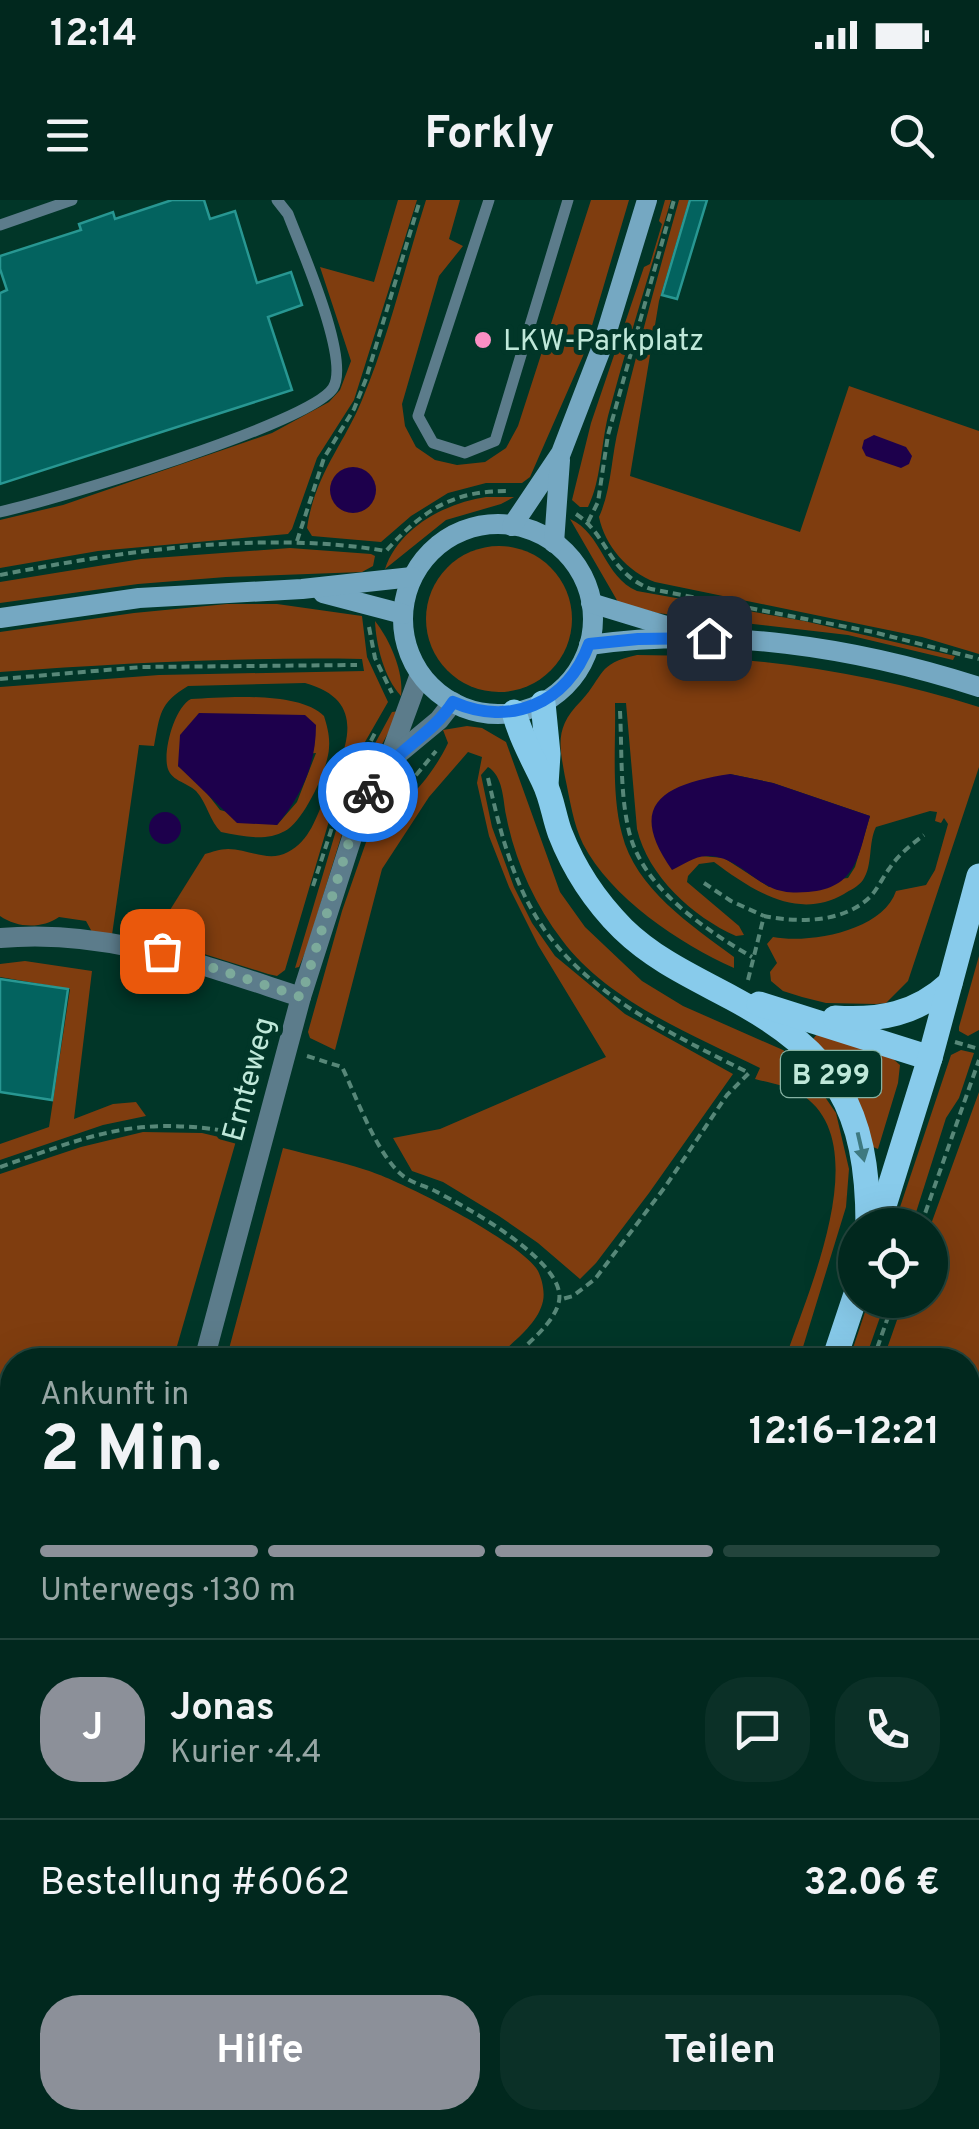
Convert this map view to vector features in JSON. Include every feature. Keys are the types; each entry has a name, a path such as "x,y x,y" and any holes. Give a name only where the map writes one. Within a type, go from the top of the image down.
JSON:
{"main road":[{"path":"512,526 561,453 598,358 647,200"},
{"path":"554,543 561,453"},
{"path":"482,526 512,526 554,543 578,568 591,604 589,644 570,680 543,702 514,712 483,712 453,702 420,674 408,650 403,614 412,577 427,556 453,536 482,526"},
{"path":"0,618 138,598 302,589 412,577"},
{"path":"302,589 403,614"},
{"path":"591,604 709,638"},
{"path":"589,644 709,638 816,649 979,688"},
{"path":"543,702 548,754 546,785"},
{"path":"514,712 524,744 546,785 560,832 595,896 636,940 703,984 930,1058"},
{"name":"B 299","path":"883,1208 930,1058 979,876"},
{"path":"786,1013 880,1018 918,1006 950,983"},
{"name":"B 299","path":"703,984 787,1032 833,1076 859,1137 867,1208"},
{"path":"838,1348 848,1318"}],"street":[{"name":"Ernteweg","path":"207,1348 301,997 362,802 386,764 414,700 420,674"},
{"name":"Ernteweg","path":"386,764 438,720 453,702"},
{"path":"0,938 53,936 162,951 301,997"}],"lane":[{"path":"0,225 72,200"},
{"path":"0,512 277,424 314,404 333,388 337,372 335,346 288,214 277,200"},
{"path":"489,200 418,416 433,443 465,453 495,441 568,200"}],"path":[{"path":"297,541 324,458 354,410 366,380 420,200"},
{"path":"588,522 598,502 608,435 674,200"},
{"path":"0,574 111,557 297,541 386,551 419,517 464,495 515,490 534,496"},
{"path":"556,504 588,522 625,576 651,589 814,620 979,659"},
{"path":"0,679 142,667 357,665"},
{"path":"620,712 624,806 636,855 651,876 702,925 752,957"},
{"path":"488,778 503,841 520,886 556,945 595,982 638,1013 749,1073 726,1095 665,1187 594,1279 573,1296 559,1300"},
{"path":"704,883 764,916 807,920 837,915 859,906 874,894 896,860 924,835"},
{"path":"744,999 764,916"},
{"path":"288,1052 342,1067 382,1150 402,1176 479,1216 546,1265 559,1300 548,1320 521,1348"},
{"path":"927,1208 979,1060"},
{"path":"0,1167 110,1130 152,1124 226,1131"},
{"path":"877,1348 888,1318"}],"shaded area":[{"path":"398,200 417,200 354,400 317,458 288,534 98,551 0,568 0,520 63,505 272,433 329,402 340,390 351,361 320,267 374,282"},
{"path":"426,200 460,200 449,239 463,246 439,276 402,404 405,426 416,447 435,460 457,465 485,462 506,448 518,426 591,200 629,200 583,356 530,477 522,483 486,483 448,493 411,516 381,542 312,536 307,528 316,492 372,376"},
{"path":"665,200 671,200 608,416 596,486 588,507 580,507 572,500 591,423 644,267 650,264"},
{"path":"679,200 689,200 659,301 630,476 800,532 849,386 979,431 979,654 922,637 655,582 636,572 612,548 599,517 633,369"},
{"path":"874,435 906,447 912,456 909,464 901,468 866,456 864,440"},
{"path":"353,467 370,473 376,490 370,507 353,513 336,507 330,490 336,473"},
{"path":"486,497 514,497 446,520 385,569 413,529 440,511"},
{"path":"570,519 589,534 617,576 637,591 804,621 955,656 953,660 848,635 657,613 618,602"},
{"path":"499,546 527,551 551,567 567,591 572,619 567,647 551,671 527,687 499,692 471,687 447,671 431,647 426,619 431,591 447,567 471,551"},
{"path":"290,548 375,556 373,566 362,572 138,584 0,603 0,582 141,559"},
{"path":"227,604 277,604 362,616 367,657 388,702 346,775 285,970 277,976 268,974 169,943 163,933 190,941 197,920 170,910 205,854 228,849 281,855 302,842 312,828 340,761 347,729 339,702 305,683 188,686 166,704 154,746 139,745 112,935 92,932 86,921 59,917 30,926 0,916 0,687 159,675 364,671 362,659 317,659 181,661 0,672 0,632"},
{"path":"375,621 395,657 401,696 382,661"},
{"path":"637,655 723,658 810,668 896,684 979,707 979,767 908,981 886,1003 826,1003 783,991 771,981 770,972 777,963 767,944 773,937 806,938 843,932 876,916 896,891 926,885 935,870 948,824 944,818 941,823 935,821 937,812 876,827 863,880 826,902 792,903 776,899 714,862 699,864 687,882 739,926 744,935 736,936 689,906 651,863 637,829 626,703 615,703 616,802 629,854 667,904 734,957 734,968 648,917 595,864 583,844 570,803 561,736 567,719 603,672 614,662","holes":["730,774 773,783 870,816 848,878 769,887 724,858 701,856"]},
{"path":"261,697 298,703 324,716 328,757 314,794 285,831 261,837 221,832 196,791 168,770 167,748 172,728 191,699","holes":["316,753 297,802 277,825 220,810 178,766"]},
{"path":"400,711 353,798 307,948 295,968 346,797 392,712"},
{"path":"199,713 305,715 316,725 306,778 277,825 237,823 178,766 180,735"},
{"path":"467,726 482,728 506,742 560,892 585,927 642,981 683,1006 783,1050 805,1068 836,1113 849,1169 846,1207 838,1208 838,1233 803,1348 789,1348 820,1259 835,1181 834,1145 822,1115 794,1090 755,1079 760,1068 627,999 581,962 534,896 515,849 499,782 488,767 481,775 492,827 514,887 555,956 625,1014 733,1074 649,1193 580,1279 499,1216 443,1182 412,1171 393,1138 440,1129 606,1057 538,945 509,887 489,836 477,783 482,757 468,752 429,797 382,869 335,1050 310,1038 308,1032 342,911 371,828 409,797 448,743 443,730"},
{"path":"730,774 773,783 870,816 858,857 846,877 824,889 793,892 770,887 717,857 699,857 672,870 652,828 659,801 687,784"},
{"path":"165,812 176,817 181,828 176,839 165,844 154,839 149,828 154,817"},
{"path":"979,956 979,1030 968,1036 959,1027"},
{"path":"25,961 92,971 74,1119 113,1104 136,1102 146,1116 103,1125 0,1160 0,1144 49,1127 70,989 0,977 0,964"},
{"path":"817,1034 892,1058 900,1065 878,1149 873,1147 852,1088 813,1039"},
{"path":"961,1050 974,1053 959,1098 946,1118 917,1208 900,1208 951,1055"},
{"path":"979,1092 979,1348 887,1348 898,1318 948,1318 948,1208 937,1208"},
{"path":"143,1132 202,1133 236,1141 176,1348 0,1348 0,1174 81,1147"},
{"path":"283,1148 382,1176 431,1199 509,1244 541,1278 544,1297 540,1310 507,1348 229,1348"},
{"path":"863,1318 880,1318 869,1348 853,1348"}],"building":[{"path":"172,200 204,200 210,219 235,211 257,283 291,272 302,305 268,317 292,390 0,484 0,293 7,290 0,256 81,230 79,224 113,212 115,219"},
{"path":"690,200 707,200 677,299 662,295"},
{"path":"0,979 68,989 52,1100 0,1092"}],"way so far":[{"path":"162,951 301,997 368,792"}],"place":[{"name":"LKW-Parkplatz","path":"483,340"}],"route":[{"path":"368,792 386,764 438,720 453,702 493,714 523,710 562,689 576,673 589,644 709,638"}]}
